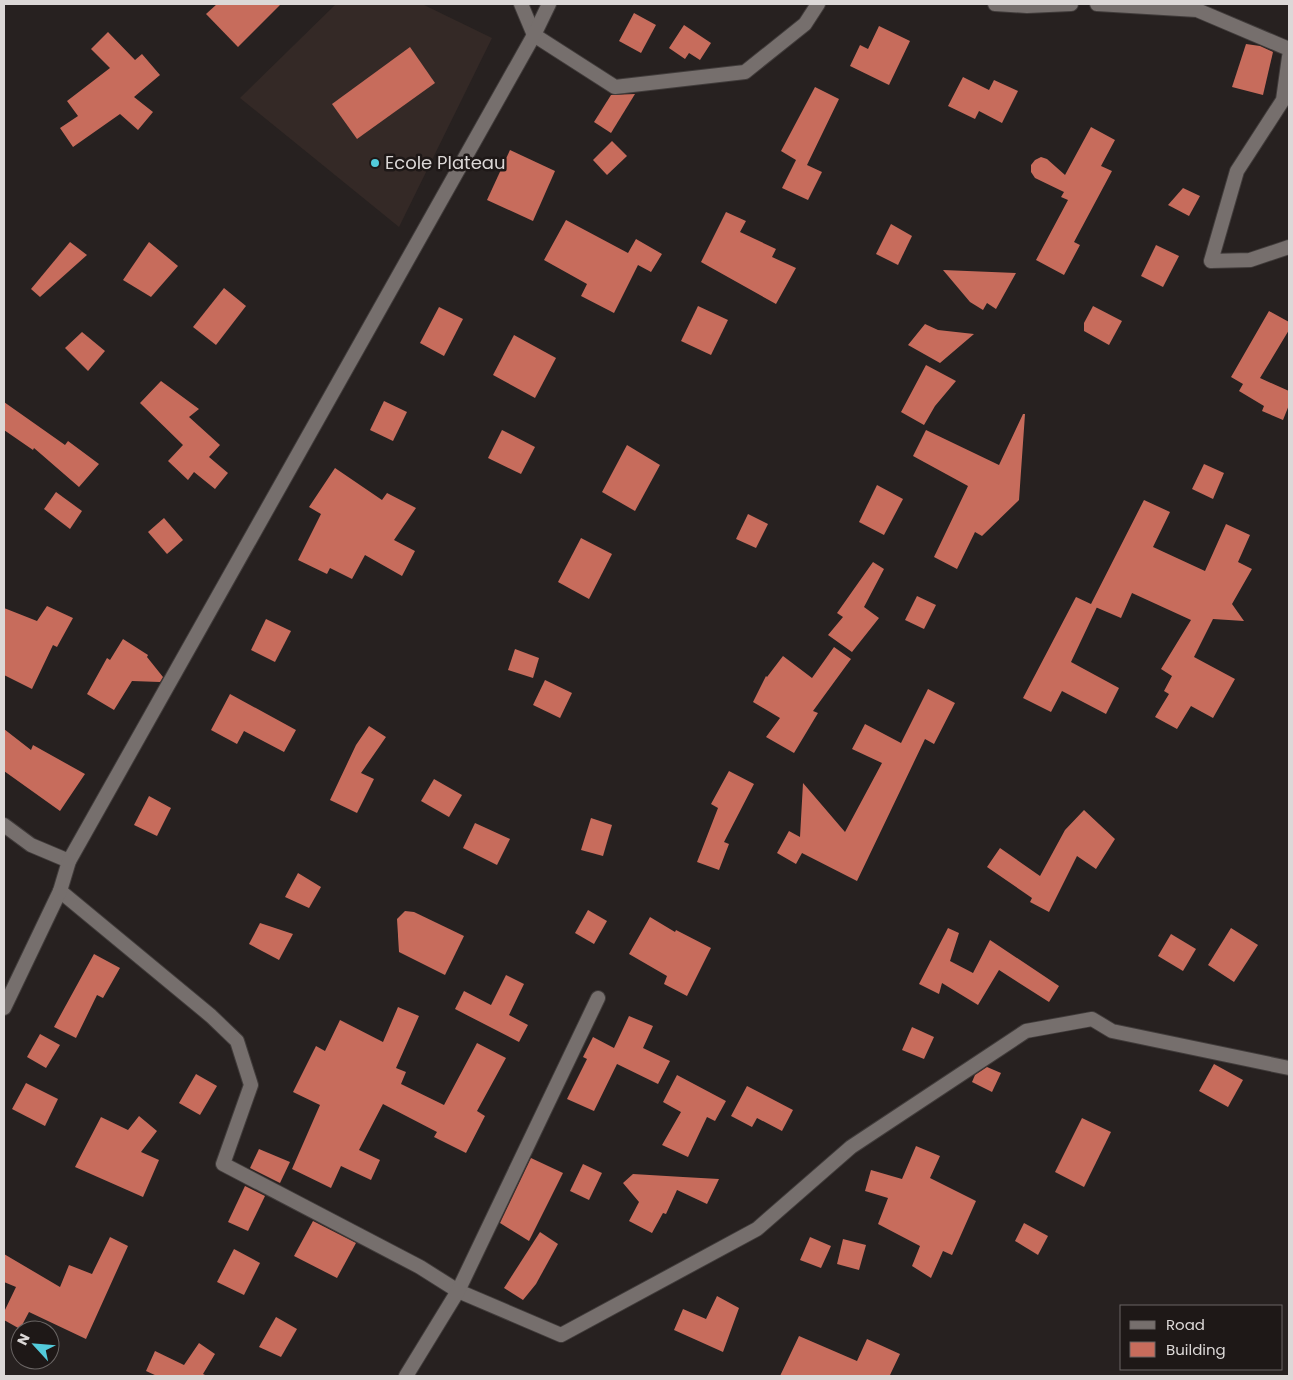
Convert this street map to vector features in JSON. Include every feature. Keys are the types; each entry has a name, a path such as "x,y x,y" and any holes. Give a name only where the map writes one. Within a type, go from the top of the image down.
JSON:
{"street":[{"path":"521,4 534,35 615,87 746,72 805,24 818,4"},
{"path":"4,1008 60,892 69,861 534,35 549,4"},
{"path":"994,4 1027,6 1071,4"},
{"path":"1097,4 1198,10 1289,49"},
{"path":"1289,57 1283,100 1236,171 1211,261 1250,260 1289,247"},
{"path":"4,825 31,845 69,861"},
{"path":"60,892 211,1016 238,1041 251,1085 223,1164 420,1266 458,1291 561,1335 757,1229 851,1147 1026,1032 1092,1019 1112,1031 1289,1068"},
{"path":"406,1376 458,1291 598,998"}],"shaded area":[{"name":"Ecole Plateau","path":"336,4 422,4 492,38 399,227 240,98"}],"building":[{"path":"217,4 281,4 238,47 206,14"},
{"path":"634,13 656,25 641,53 619,41"},
{"path":"684,25 711,43 700,60 689,53 685,59 669,48"},
{"path":"879,26 910,41 889,85 850,66 860,45 868,49"},
{"path":"108,32 135,60 142,54 160,75 134,97 153,112 138,130 120,114 73,147 60,128 78,116 67,101 110,68 91,49"},
{"path":"1246,44 1260,46 1273,52 1263,95 1232,87"},
{"path":"410,47 435,83 357,139 332,104"},
{"path":"963,77 989,90 994,80 1018,91 1002,123 979,111 975,119 948,106"},
{"path":"815,87 839,99 807,165 822,172 808,200 782,188 796,160 781,151"},
{"path":"635,94 611,133 594,122 611,95"},
{"path":"1091,127 1115,140 1101,166 1112,171 1074,242 1080,245 1064,275 1036,260 1068,200 1061,197 1064,192 1035,178 1031,172 1031,165 1041,157 1047,159 1065,175"},
{"path":"612,141 627,156 607,175 593,160"},
{"path":"510,150 555,171 533,221 487,200"},
{"path":"1183,188 1200,196 1189,216 1168,205"},
{"path":"726,212 746,221 740,232 776,249 772,257 796,268 776,304 701,262"},
{"path":"566,220 628,253 636,239 662,254 651,272 638,265 614,313 581,296 587,284 544,260"},
{"path":"891,224 912,236 898,265 876,254"},
{"path":"70,242 87,255 40,297 31,289"},
{"path":"149,242 178,266 151,297 123,280"},
{"path":"1156,245 1179,256 1163,287 1141,276"},
{"path":"943,270 1016,273 996,309 987,303 983,310 970,302"},
{"path":"224,288 246,306 216,345 193,327"},
{"path":"698,306 728,320 711,355 681,341"},
{"path":"1093,306 1122,321 1109,345 1084,331 1084,323"},
{"path":"439,307 463,319 444,356 420,343"},
{"path":"1269,311 1289,322 1289,330 1260,378 1289,391 1289,405 1283,420 1262,411 1264,406 1239,391 1243,384 1231,377"},
{"path":"925,324 938,330 974,334 940,363 908,345"},
{"path":"82,332 105,351 88,371 65,348"},
{"path":"514,335 556,358 535,398 493,375"},
{"path":"926,365 956,381 935,406 924,425 901,412"},
{"path":"161,381 199,409 189,417 220,445 209,457 228,473 215,489 194,472 188,480 168,461 183,445 140,403"},
{"path":"384,401 407,412 393,441 370,430"},
{"path":"4,402 65,445 68,441 99,464 79,487 34,448 33,450 4,430"},
{"path":"1023,414 1025,414 1019,500 982,536 975,532 957,569 934,557 968,486 913,456 926,430 999,465"},
{"path":"502,430 535,447 521,474 488,458"},
{"path":"627,445 660,465 635,511 602,492"},
{"path":"1204,464 1224,473 1213,499 1192,489"},
{"path":"335,468 382,500 387,493 416,508 394,540 415,551 402,576 365,555 352,579 330,568 327,574 298,560 321,514 309,507"},
{"path":"877,485 903,499 884,535 859,522"},
{"path":"56,492 82,511 70,529 44,509"},
{"path":"1144,500 1170,512 1153,547 1205,571 1226,524 1250,535 1238,562 1252,569 1232,604 1244,621 1213,619 1194,657 1235,679 1213,718 1191,706 1177,729 1155,717 1169,694 1164,691 1172,676 1161,669 1191,620 1132,593 1121,618 1097,608 1071,662 1119,688 1106,714 1062,691 1051,712 1023,698 1076,597 1091,604"},
{"path":"748,514 768,524 756,548 736,539"},
{"path":"164,518 183,540 167,554 148,532"},
{"path":"581,538 612,554 589,599 558,582"},
{"path":"873,562 884,569 864,607 879,618 852,652 828,635 843,617 837,613"},
{"path":"917,596 936,605 924,629 905,620"},
{"path":"47,606 73,618 57,647 53,645 32,689 4,675 4,608 37,621"},
{"path":"266,619 291,631 275,662 251,650"},
{"path":"123,639 148,655 147,657 163,677 160,682 132,681 114,710 87,694 107,658 110,660"},
{"path":"834,647 851,659 813,711 818,713 794,753 766,737 780,718 753,702 766,676 783,656 812,678"},
{"path":"515,649 539,658 533,678 508,670"},
{"path":"545,680 572,693 560,718 533,705"},
{"path":"928,689 955,703 934,744 925,739 857,881 802,853 796,864 777,853 789,831 800,837 803,783 845,832 882,763 852,749 865,724 901,743"},
{"path":"230,694 296,730 284,752 244,731 237,744 211,730"},
{"path":"369,726 386,737 361,773 374,779 357,813 330,800 356,745"},
{"path":"4,729 31,750 33,745 85,774 60,811 4,771"},
{"path":"729,771 754,784 724,842 729,844 719,870 697,862 718,808 711,804"},
{"path":"434,779 462,795 449,817 421,801"},
{"path":"149,796 171,808 157,836 134,825"},
{"path":"1084,810 1115,839 1096,869 1077,856 1049,912 1030,902 1032,898 987,867 1000,848 1040,876 1065,830"},
{"path":"591,818 612,825 603,856 581,850"},
{"path":"475,823 510,839 497,865 463,848"},
{"path":"298,873 321,887 309,908 285,897"},
{"path":"588,910 607,921 594,944 575,933"},
{"path":"405,911 414,912 464,936 445,975 399,952 397,919"},
{"path":"650,917 675,932 676,930 711,948 687,996 664,984 667,976 629,954"},
{"path":"260,923 293,934 279,960 249,944"},
{"path":"948,928 959,933 950,961 973,973 990,940 1059,986 1049,1002 999,970 978,1005 942,983 939,994 919,984"},
{"path":"1231,928 1258,945 1234,982 1208,965"},
{"path":"1171,934 1196,949 1183,971 1158,956"},
{"path":"94,954 120,968 103,998 97,995 76,1038 54,1027"},
{"path":"506,975 524,984 509,1015 528,1025 519,1042 455,1009 464,991 491,1005"},
{"path":"398,1007 419,1016 396,1068 406,1072 401,1084 444,1105 477,1043 506,1058 477,1111 485,1116 466,1153 434,1137 437,1132 383,1104 359,1150 380,1160 371,1180 341,1166 331,1188 292,1169 320,1105 293,1092 316,1046 325,1051 340,1020 383,1042"},
{"path":"629,1016 653,1026 643,1048 670,1061 658,1084 617,1064 594,1111 567,1099 587,1059 583,1057 593,1037 614,1048"},
{"path":"912,1027 934,1037 924,1059 902,1050"},
{"path":"40,1034 60,1045 46,1068 27,1057"},
{"path":"1214,1064 1243,1080 1228,1107 1199,1091"},
{"path":"987,1067 1001,1073 992,1092 972,1082 975,1075"},
{"path":"196,1074 217,1086 200,1115 179,1103"},
{"path":"677,1075 726,1101 715,1121 707,1117 688,1157 662,1145 681,1112 663,1102"},
{"path":"26,1083 58,1099 45,1126 12,1109"},
{"path":"747,1086 793,1110 782,1131 757,1118 752,1127 731,1116"},
{"path":"139,1116 157,1131 141,1152 159,1160 143,1197 75,1167 101,1117 128,1130"},
{"path":"1082,1118 1111,1132 1084,1187 1055,1172"},
{"path":"916,1146 940,1156 930,1178 976,1201 952,1255 943,1251 931,1278 912,1266 920,1246 878,1224 888,1198 865,1191 871,1170 902,1179"},
{"path":"259,1149 290,1162 280,1183 250,1168"},
{"path":"531,1158 563,1173 529,1241 500,1223"},
{"path":"583,1164 602,1173 589,1200 570,1191"},
{"path":"633,1174 719,1179 707,1204 677,1190 666,1214 663,1213 652,1233 629,1221 639,1202 623,1183"},
{"path":"245,1186 265,1196 248,1231 228,1222"},
{"path":"313,1221 356,1243 337,1278 294,1256"},
{"path":"1024,1223 1048,1236 1038,1255 1015,1241"},
{"path":"540,1232 558,1244 536,1284 523,1300 504,1288"},
{"path":"110,1237 128,1246 86,1339 60,1327 60,1320 46,1320 29,1312 25,1320 10,1320 10,1323 4,1320 4,1312 16,1287 4,1282 4,1254 60,1287 69,1265 92,1274"},
{"path":"810,1237 831,1246 821,1268 800,1260"},
{"path":"843,1239 866,1245 859,1270 837,1264"},
{"path":"234,1249 260,1263 244,1295 217,1282"},
{"path":"717,1296 739,1308 723,1352 674,1330 683,1309 706,1319"},
{"path":"276,1317 297,1329 281,1357 259,1347"},
{"path":"799,1336 857,1361 867,1339 900,1354 890,1375 893,1376 780,1376"},
{"path":"199,1343 215,1354 203,1374 207,1376 157,1376 146,1371 155,1351 184,1365"}],"place":[{"name":"Ecole Plateau","path":"375,163"}]}
